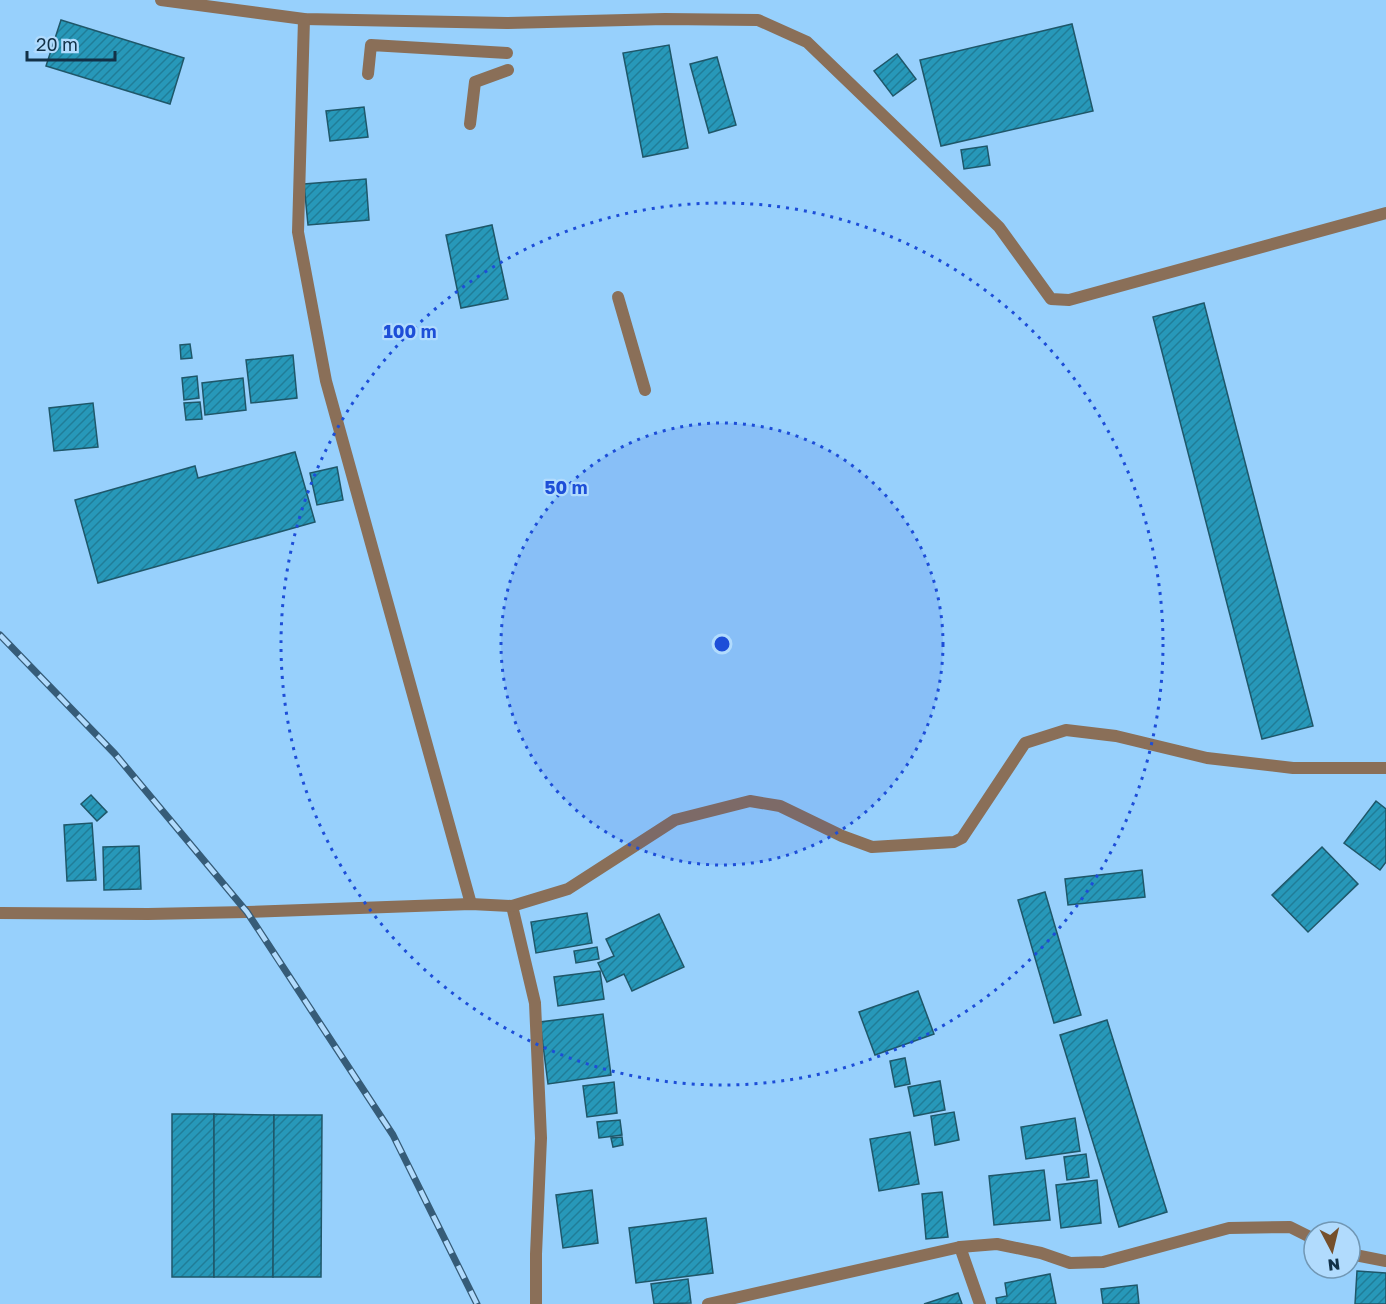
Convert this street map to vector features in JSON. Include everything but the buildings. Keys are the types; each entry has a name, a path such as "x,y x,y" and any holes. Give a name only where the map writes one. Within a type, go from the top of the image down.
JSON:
{"street":[{"path":"161,0 304,19 507,23 665,19 759,20 807,42 816,50 999,226 1051,299 1069,300 1386,213"},
{"path":"304,19 298,232 326,381 471,904"},
{"path":"368,74 371,45 507,53"},
{"path":"470,124 475,82 508,70"},
{"path":"618,297 645,390"},
{"path":"0,913 148,914 471,904 512,906 568,889 675,820 750,801 780,806 842,836 872,847 954,842 962,838 1025,743 1066,730 1116,736 1207,758 1293,768 1386,768"},
{"path":"512,906 535,1003 541,1138 536,1304"},
{"path":"708,1304 960,1247 997,1244 1041,1253 1070,1263 1103,1262 1229,1228 1290,1227 1302,1233"},
{"path":"960,1247 980,1304"},
{"path":"1362,1256 1386,1261"}],"railway":[{"path":"0,635 115,754 247,912 393,1135 477,1304"}]}
